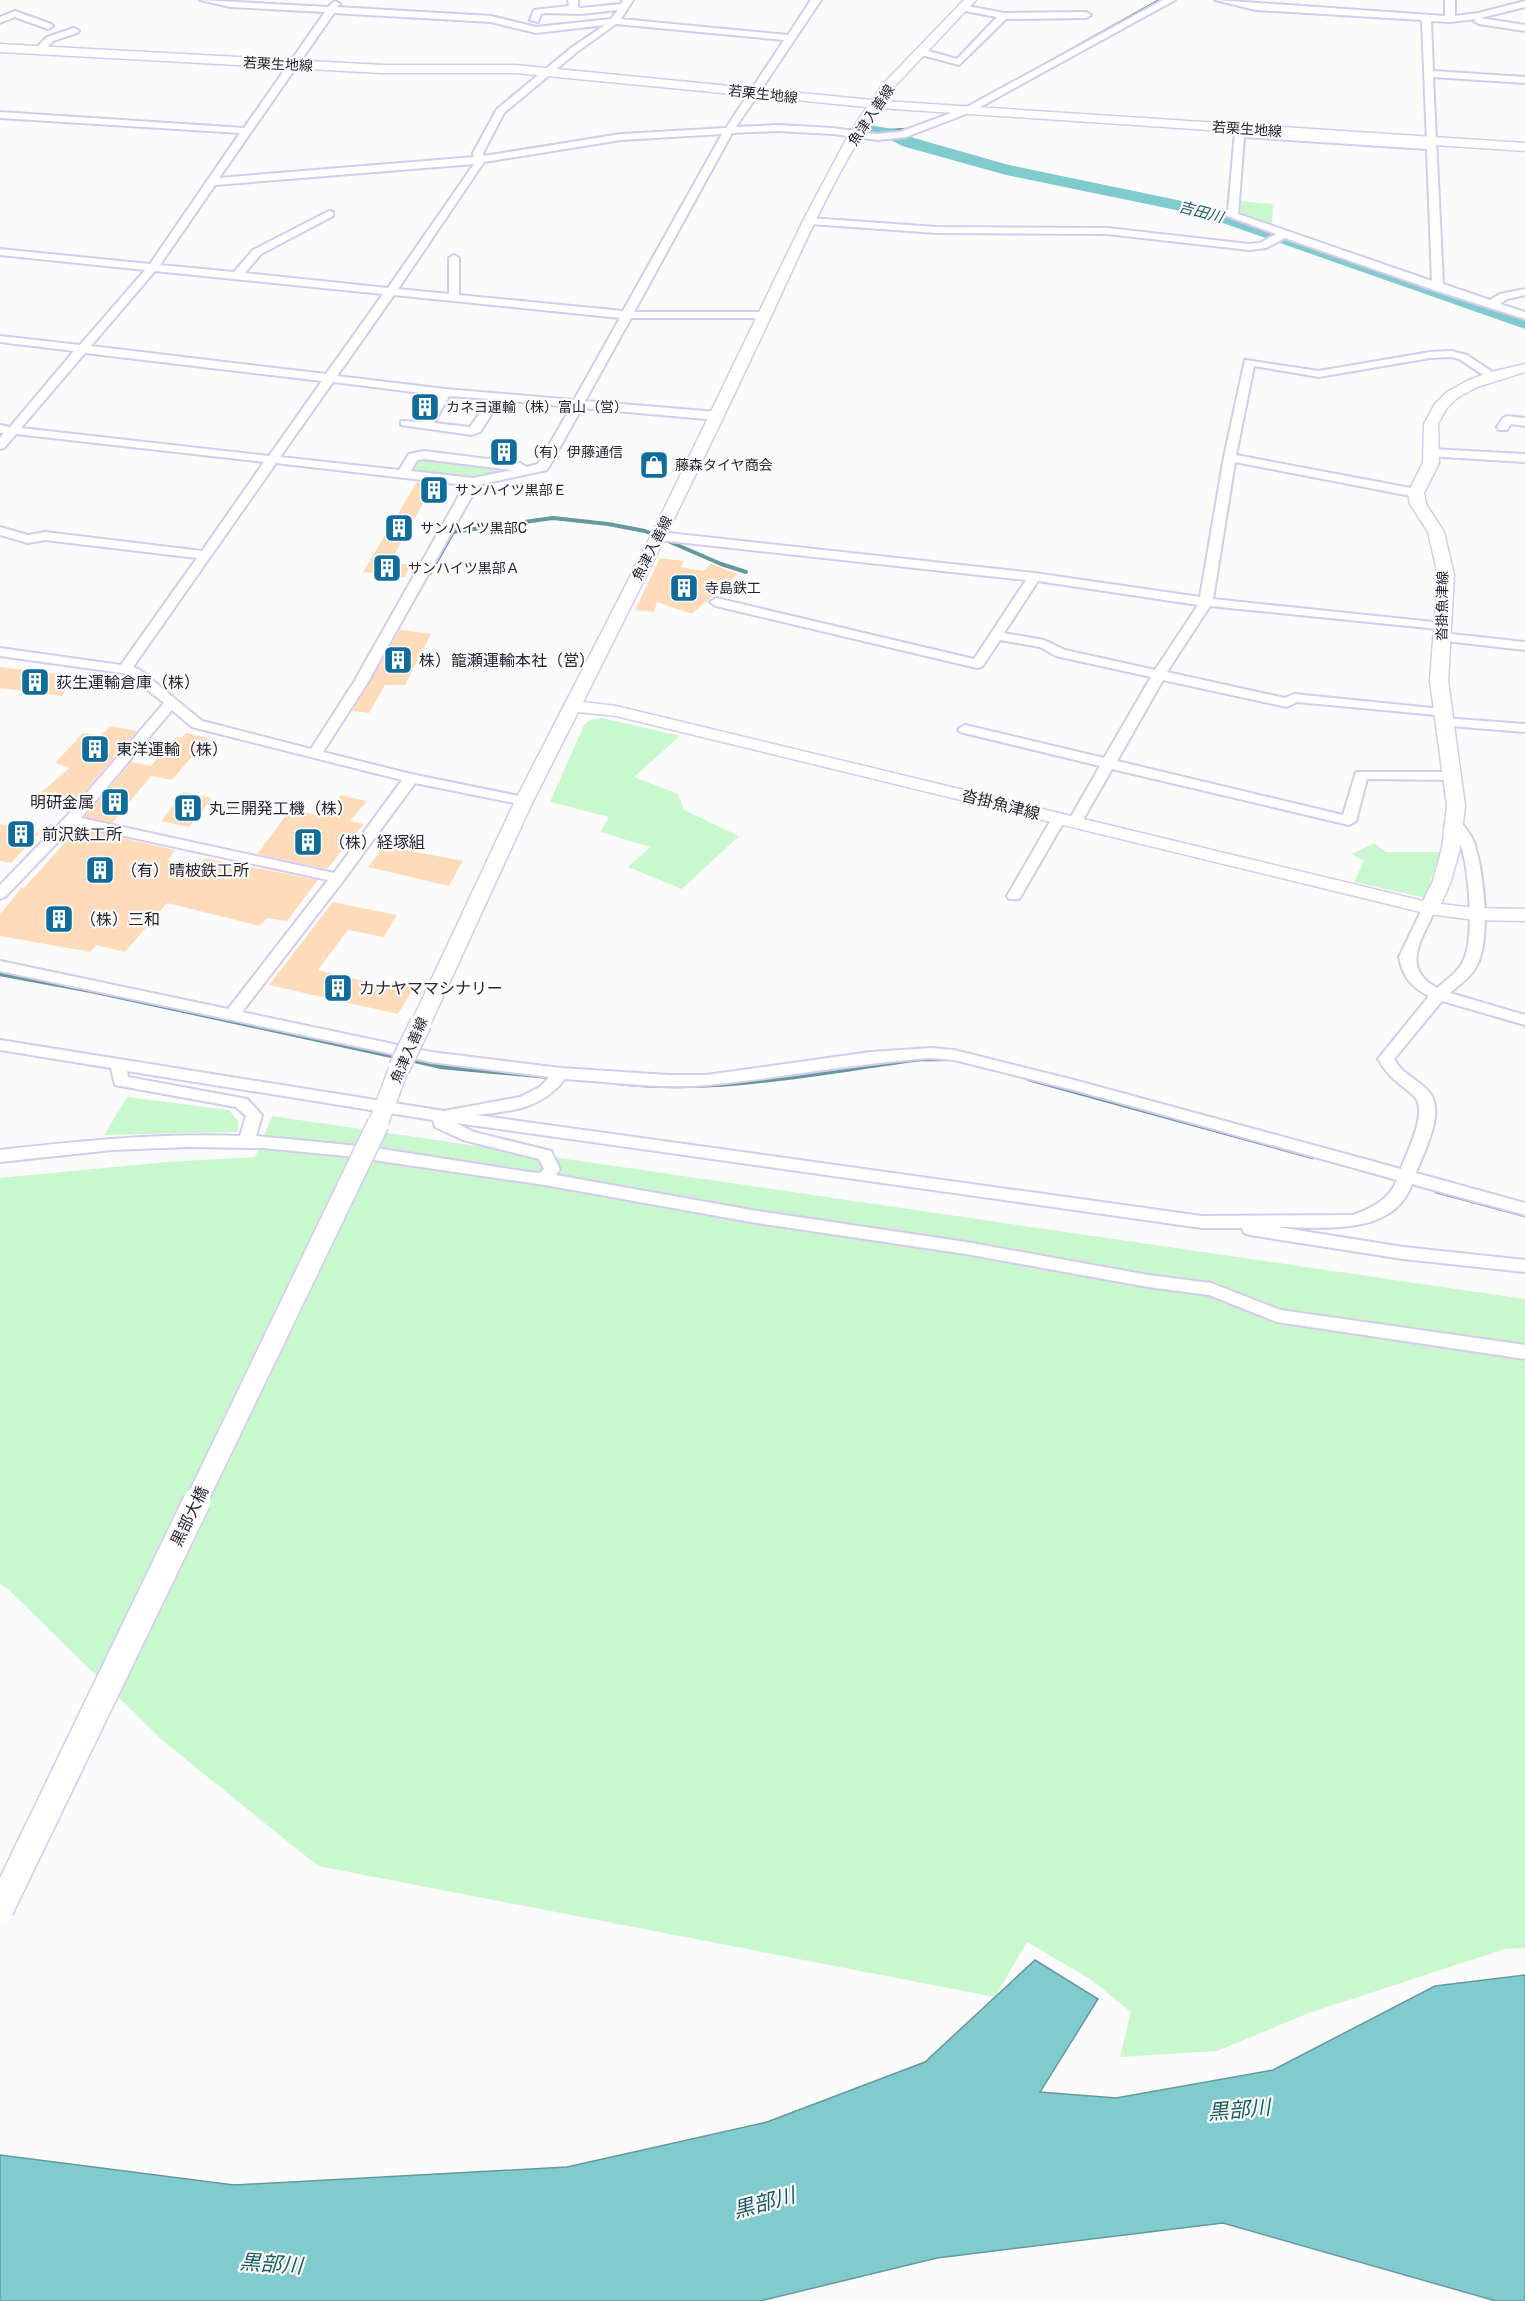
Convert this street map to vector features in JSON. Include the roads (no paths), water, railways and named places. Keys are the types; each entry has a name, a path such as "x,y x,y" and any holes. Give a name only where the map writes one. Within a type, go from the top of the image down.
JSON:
{"main road":[{"name":"魚津入善線","path":"381,1115 399,1068 524,801 659,536 810,221 855,134 874,104 966,4"},
{"name":"若栗生地線","path":"0,48 382,69 473,68 550,71 874,104 1430,143 1525,147"},
{"path":"1416,493 1431,463 1431,424 1440,407 1452,395 1492,376 1525,368"},
{"name":"沓掛魚津線","path":"1416,493 1418,504 1436,532 1446,575 1439,681 1456,806 1455,824 1442,881 1429,908"},
{"name":"沓掛魚津線","path":"573,706 616,711 1429,908 1474,914 1525,915"},
{"name":"黒部大橋","path":"0,1909 381,1115"}],"street":[{"path":"205,0 230,4 491,19 536,30 614,21 790,38"},
{"path":"0,444 6,430 85,348 152,268 338,0"},
{"path":"6,430 473,482 543,467 729,130 816,0"},
{"path":"215,177 479,157 621,137 729,130 804,129 885,137 902,135 968,110 1170,0"},
{"path":"1220,0 1256,7 1450,19 1465,18 1525,4"},
{"path":"1450,0 1450,19"},
{"path":"535,20 537,12 545,9 573,5 580,11 627,3"},
{"path":"125,669 478,167 479,157 500,111 574,50 614,21 627,3"},
{"path":"966,4 1004,16 1086,15"},
{"path":"1509,9 1525,12"},
{"path":"0,20 15,15 48,26"},
{"path":"921,52 959,62 1004,16"},
{"path":"1426,17 1438,288"},
{"path":"1465,18 1525,28"},
{"path":"39,50 50,39 74,31"},
{"path":"1428,74 1525,80"},
{"path":"0,115 248,131"},
{"path":"1430,143 1239,134 1230,215 1525,316"},
{"path":"237,276 257,252 329,214"},
{"path":"810,221 937,230 1107,231 1249,247 1262,246 1284,234"},
{"path":"0,252 627,315 765,315"},
{"path":"454,258 454,297"},
{"path":"1491,305 1504,296 1525,292"},
{"path":"0,339 445,392 717,416"},
{"path":"1014,896 1067,820 1110,764 1159,674 1206,602 1230,457 1249,362 1319,374 1430,355 1451,354 1463,357 1492,376"},
{"path":"426,426 445,392"},
{"path":"405,423 476,429 497,397"},
{"path":"1503,427 1507,420 1525,422"},
{"path":"1431,453 1525,458"},
{"path":"403,474 413,457 424,455 533,468"},
{"path":"1230,457 1416,493"},
{"path":"315,754 361,682 473,482"},
{"path":"0,531 28,539 45,536 206,555"},
{"path":"659,536 1034,577 1442,632 1525,646"},
{"path":"716,602 977,664 1034,577"},
{"path":"996,635 1044,644 1061,653 1287,703 1294,698 1525,728"},
{"path":"0,652 125,669 135,673 197,724 411,778 524,801"},
{"path":"0,894 71,819 172,702"},
{"path":"965,729 1349,821 1362,775 1451,776"},
{"path":"232,1015 338,878 411,778"},
{"path":"71,819 338,878"},
{"path":"1202,1222 1354,1221 1380,1211 1400,1194 1429,1115 1423,1095 1394,1073 1386,1059 1438,995 1456,981 1470,964 1476,940 1474,914 1476,897 1469,848 1455,824"},
{"path":"1429,908 1407,957 1410,972 1420,985 1438,995 1525,1020"},
{"path":"0,966 430,1057 561,1073 658,1080 706,1080 871,1057 931,1053 954,1055 1074,1084 1525,1209"},
{"path":"0,1045 118,1064 381,1115 442,1116 1202,1222 1403,1253 1525,1266"},
{"path":"118,1064 121,1081 241,1103 254,1115 247,1141"},
{"path":"442,1116 470,1109 520,1104 545,1092 561,1073"},
{"path":"442,1116 441,1123 469,1136 545,1155 552,1169 545,1179"},
{"path":"0,1156 71,1147 247,1141 301,1145 489,1170 529,1179 545,1179 751,1216 966,1248 1148,1281 1211,1289 1277,1316 1525,1352"}],"water":[{"name":"黒部川","path":"1035,1960 1098,1999 1040,2092 1116,2098 1273,2070 1435,1986 1525,1975 1525,2301 1496,2301 1223,2223 937,2258 760,2301 0,2301 0,2155 234,2185 567,2167 767,2122 925,2062"}],"waterway":[{"path":"1026,75 1160,0"},
{"path":"877,131 911,129"},
{"name":"吉田川","path":"870,130 892,134 908,142 1006,170 1205,211 1525,323"},
{"path":"430,573 453,532 553,518 645,531 721,564 746,572"},
{"path":"0,974 92,991 397,1057"},
{"path":"619,1083 657,1086 732,1084 920,1059 945,1059"},
{"path":"411,1060 442,1067 551,1077"},
{"path":"1029,1079 1313,1157"},
{"path":"1436,1191 1525,1215"}],"place":[{"name":"カネヨ運輸（株）富山（営）","path":"425,407"},
{"name":"（有）伊藤通信","path":"504,452"},
{"name":"藤森タイヤ商会","path":"654,465"},
{"name":"サンハイツ黒部Ｅ","path":"434,490"},
{"name":"サンハイツ黒部C","path":"399,528"},
{"name":"サンハイツ黒部Ａ","path":"387,568"},
{"name":"寺島鉄工","path":"684,588"},
{"name":"株）籠瀬運輸本社（営）","path":"398,660"},
{"name":"荻生運輸倉庫（株）","path":"35,682"},
{"name":"東洋運輸（株）","path":"95,749"},
{"name":"明研金属","path":"115,802"},
{"name":"丸三開発工機（株）","path":"188,808"},
{"name":"前沢鉄工所","path":"21,834"},
{"name":"（株）経塚組","path":"308,842"},
{"name":"（有）晴柀鉄工所","path":"100,870"},
{"name":"（株）三和","path":"59,919"},
{"name":"カナヤママシナリー","path":"338,988"}]}
